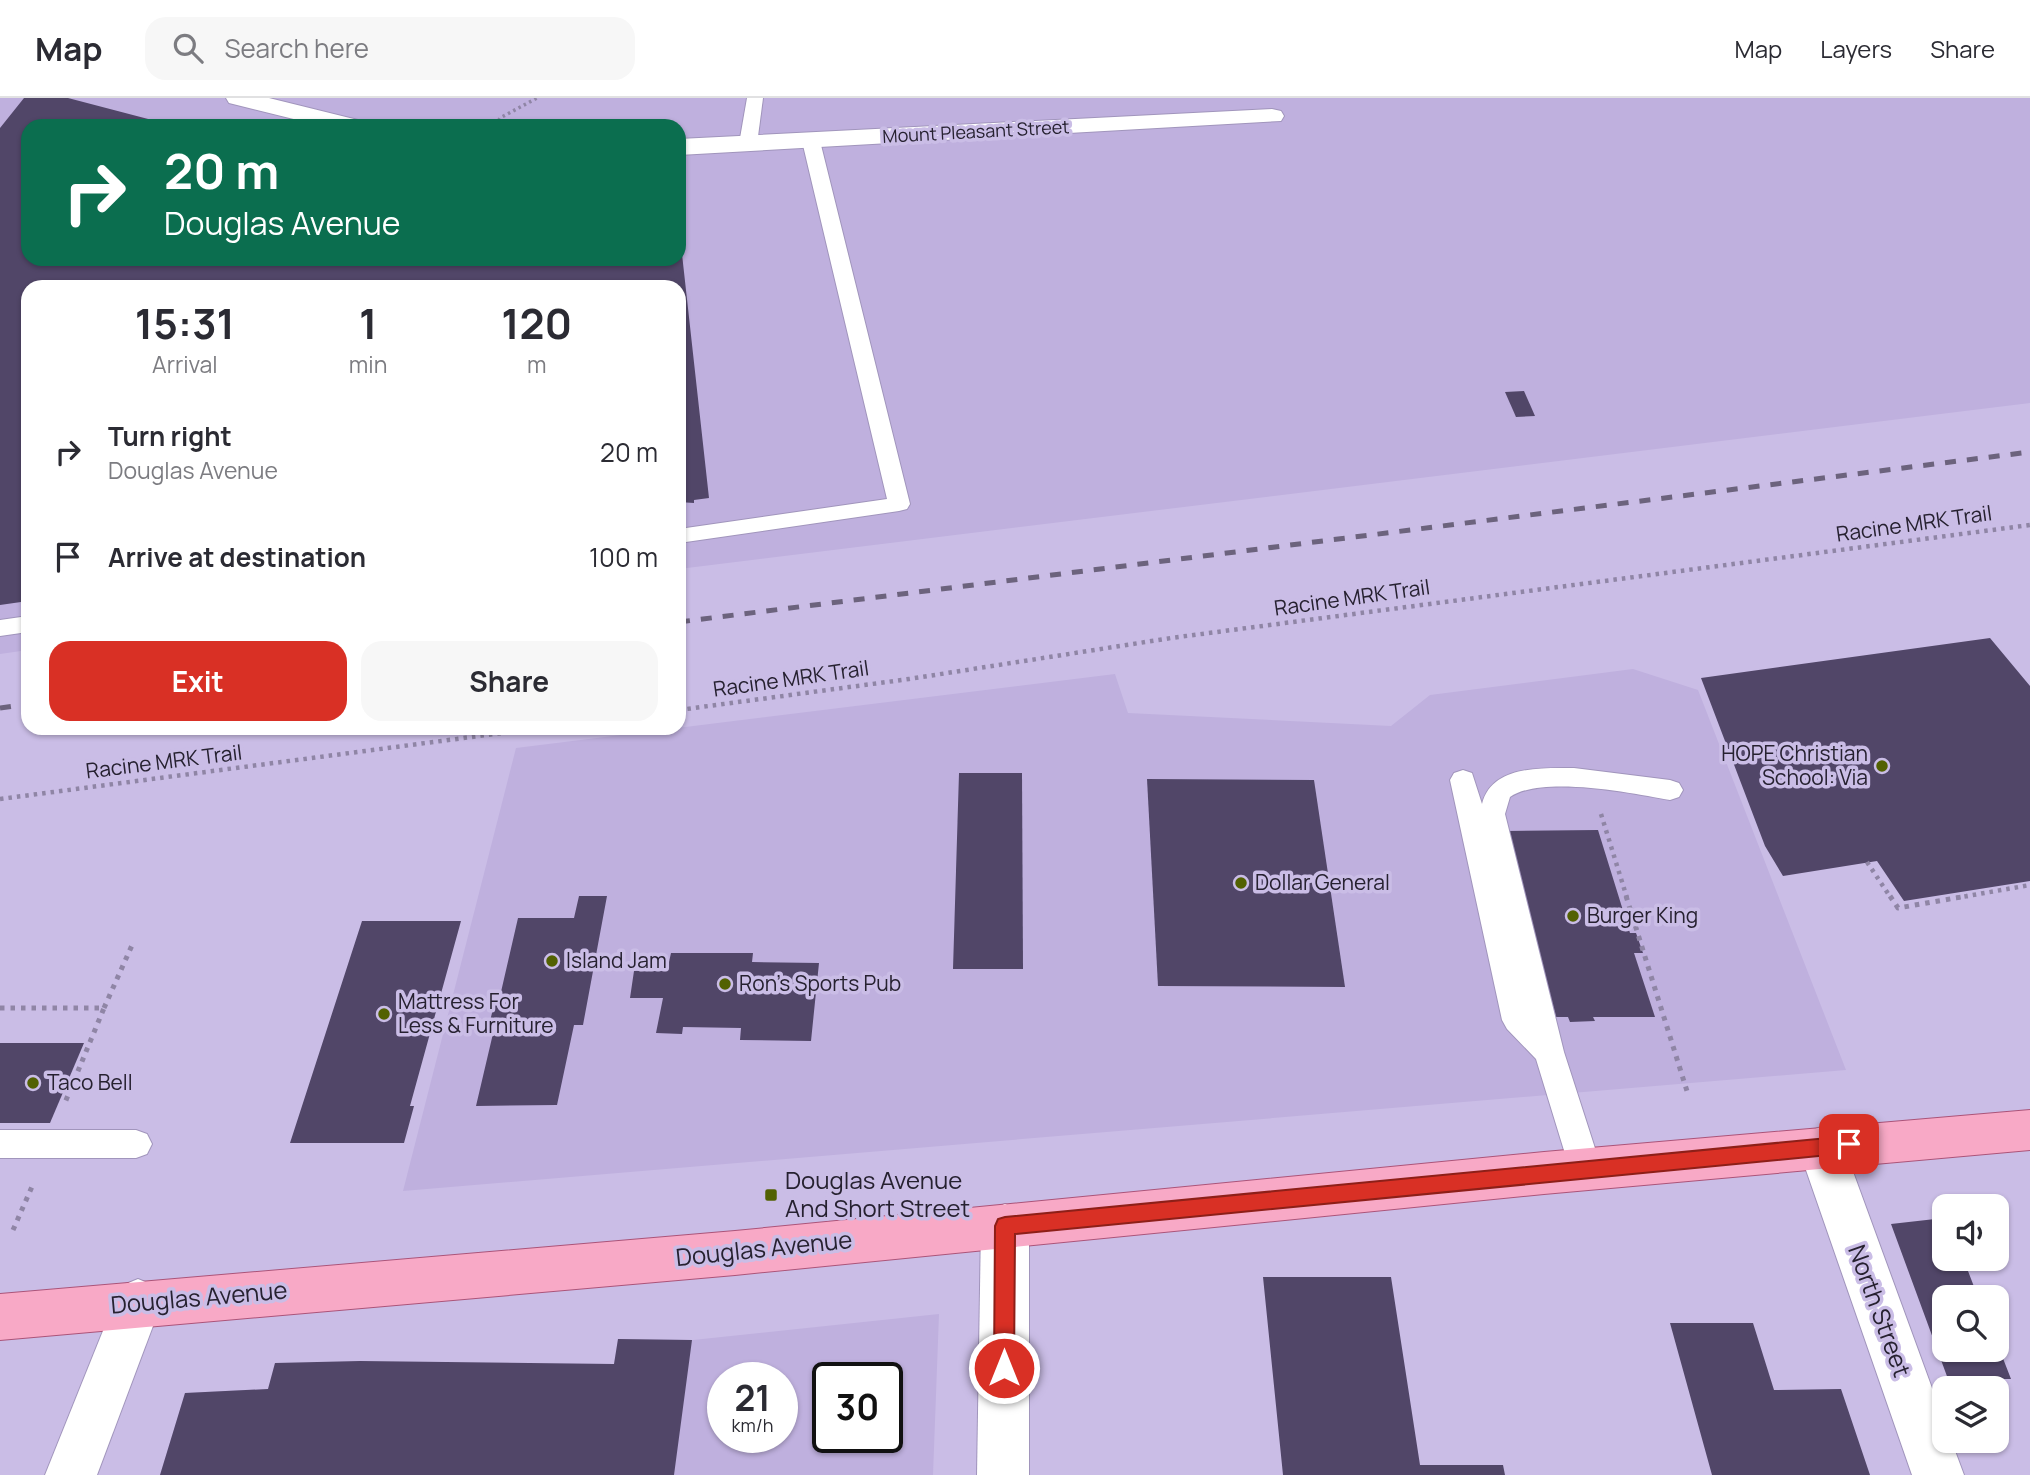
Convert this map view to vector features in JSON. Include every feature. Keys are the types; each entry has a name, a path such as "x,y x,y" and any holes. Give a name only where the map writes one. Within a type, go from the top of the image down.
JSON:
{"main road":[{"name":"Douglas Avenue","path":"0,1317 138,1302 734,1253 1821,1147 2030,1130"}],"street":[{"path":"238,98 324,119"},
{"name":"Mount Pleasant Street","path":"686,147 1272,116"},
{"name":"North Street","path":"1821,1147 1938,1475"},
{"path":"1003,1475 1005,1226"},
{"path":"71,1475 138,1302"}],"lane":[{"path":"748,144 755,98"},
{"path":"686,535 899,504 811,141"},
{"path":"0,628 21,625"},
{"path":"1463,780 1517,1020 1549,1052"},
{"path":"1586,1170 1549,1052 1492,814 1498,792 1514,782 1615,780 1670,790"},
{"path":"0,1144 136,1144"}],"path":[{"path":"500,119 537,98"},
{"name":"Racine MRK Trail","path":"686,709 909,679 1171,638 2030,524"},
{"name":"Racine MRK Trail","path":"0,799 487,735"},
{"path":"1598,808 1687,1091"},
{"path":"1867,862 1898,908 2030,885"},
{"path":"63,1109 133,943"},
{"path":"0,1008 104,1008"},
{"path":"13,1230 37,1174"}],"shaded area":[{"path":"0,98 2030,98 2030,403 686,568 686,280 21,280 21,651 0,654"},
{"path":"1633,669 1698,690 1846,1070 403,1191 516,748 621,735 686,735 686,727 1115,674 1128,713 1391,726 1430,695"},
{"path":"939,1314 933,1475 160,1475 185,1393 268,1389 275,1363 614,1364 618,1339 693,1340"}],"building":[{"path":"24,98 68,98 148,119 21,119 21,266 683,266 685,280 21,280 21,602 0,605 0,128"},
{"path":"686,290 709,498 694,500 694,503 686,502"},
{"path":"1524,391 1535,416 1516,417 1505,392"},
{"name":"HOPE Christian School: Via","path":"1990,638 2030,686 2030,881 1904,901 1877,861 1783,876 1765,846 1701,678"},
{"path":"959,773 1022,773 1023,969 953,969"},
{"name":"Dollar General","path":"1147,779 1314,780 1345,987 1158,986"},
{"name":"Burger King","path":"1598,830 1630,933 1636,933 1643,953 1634,953 1655,1017 1593,1017 1595,1021 1570,1022 1568,1017 1556,1017 1506,831"},
{"name":"Island Jam","path":"579,896 607,896 583,1025 574,1025 557,1105 476,1106 495,1025 489,1025 494,1005 498,1005 518,918 574,918"},
{"name":"Mattress For Less & Furniture","path":"362,921 461,921 410,1106 414,1106 404,1143 290,1143"},
{"name":"Ron's Sports Pub","path":"671,953 753,953 752,962 819,963 811,1041 740,1040 741,1028 683,1027 682,1034 656,1033 663,998 630,998 634,971 667,971"},
{"name":"Taco Bell","path":"0,1043 84,1043 50,1123 0,1123"},
{"path":"1932,1219 1932,1271 1968,1271 1973,1285 1932,1285 1932,1335 1891,1224"},
{"path":"1263,1277 1391,1277 1420,1465 1503,1465 1505,1475 1283,1475"},
{"path":"1670,1323 1753,1323 1774,1390 1841,1389 1870,1475 1712,1475"},
{"path":"618,1339 692,1340 674,1475 160,1475 185,1393 268,1389 275,1363 360,1361 614,1364"},
{"path":"1942,1362 2004,1362 2011,1379 2009,1376 1947,1376"}],"railway":[{"path":"686,621 2030,452"},
{"path":"0,708 21,705"}],"place":[{"name":"HOPE Christian School: Via","path":"1882,766"},
{"name":"Dollar General","path":"1241,883"},
{"name":"Burger King","path":"1573,916"},
{"name":"Island Jam","path":"552,961"},
{"name":"Ron's Sports Pub","path":"725,984"},
{"name":"Mattress For Less & Furniture","path":"384,1014"},
{"name":"Taco Bell","path":"33,1083"},
{"name":"Douglas Avenue And Short Street","path":"771,1195"}],"route":[{"path":"1004,1368 1005,1226 1849,1144"}]}
